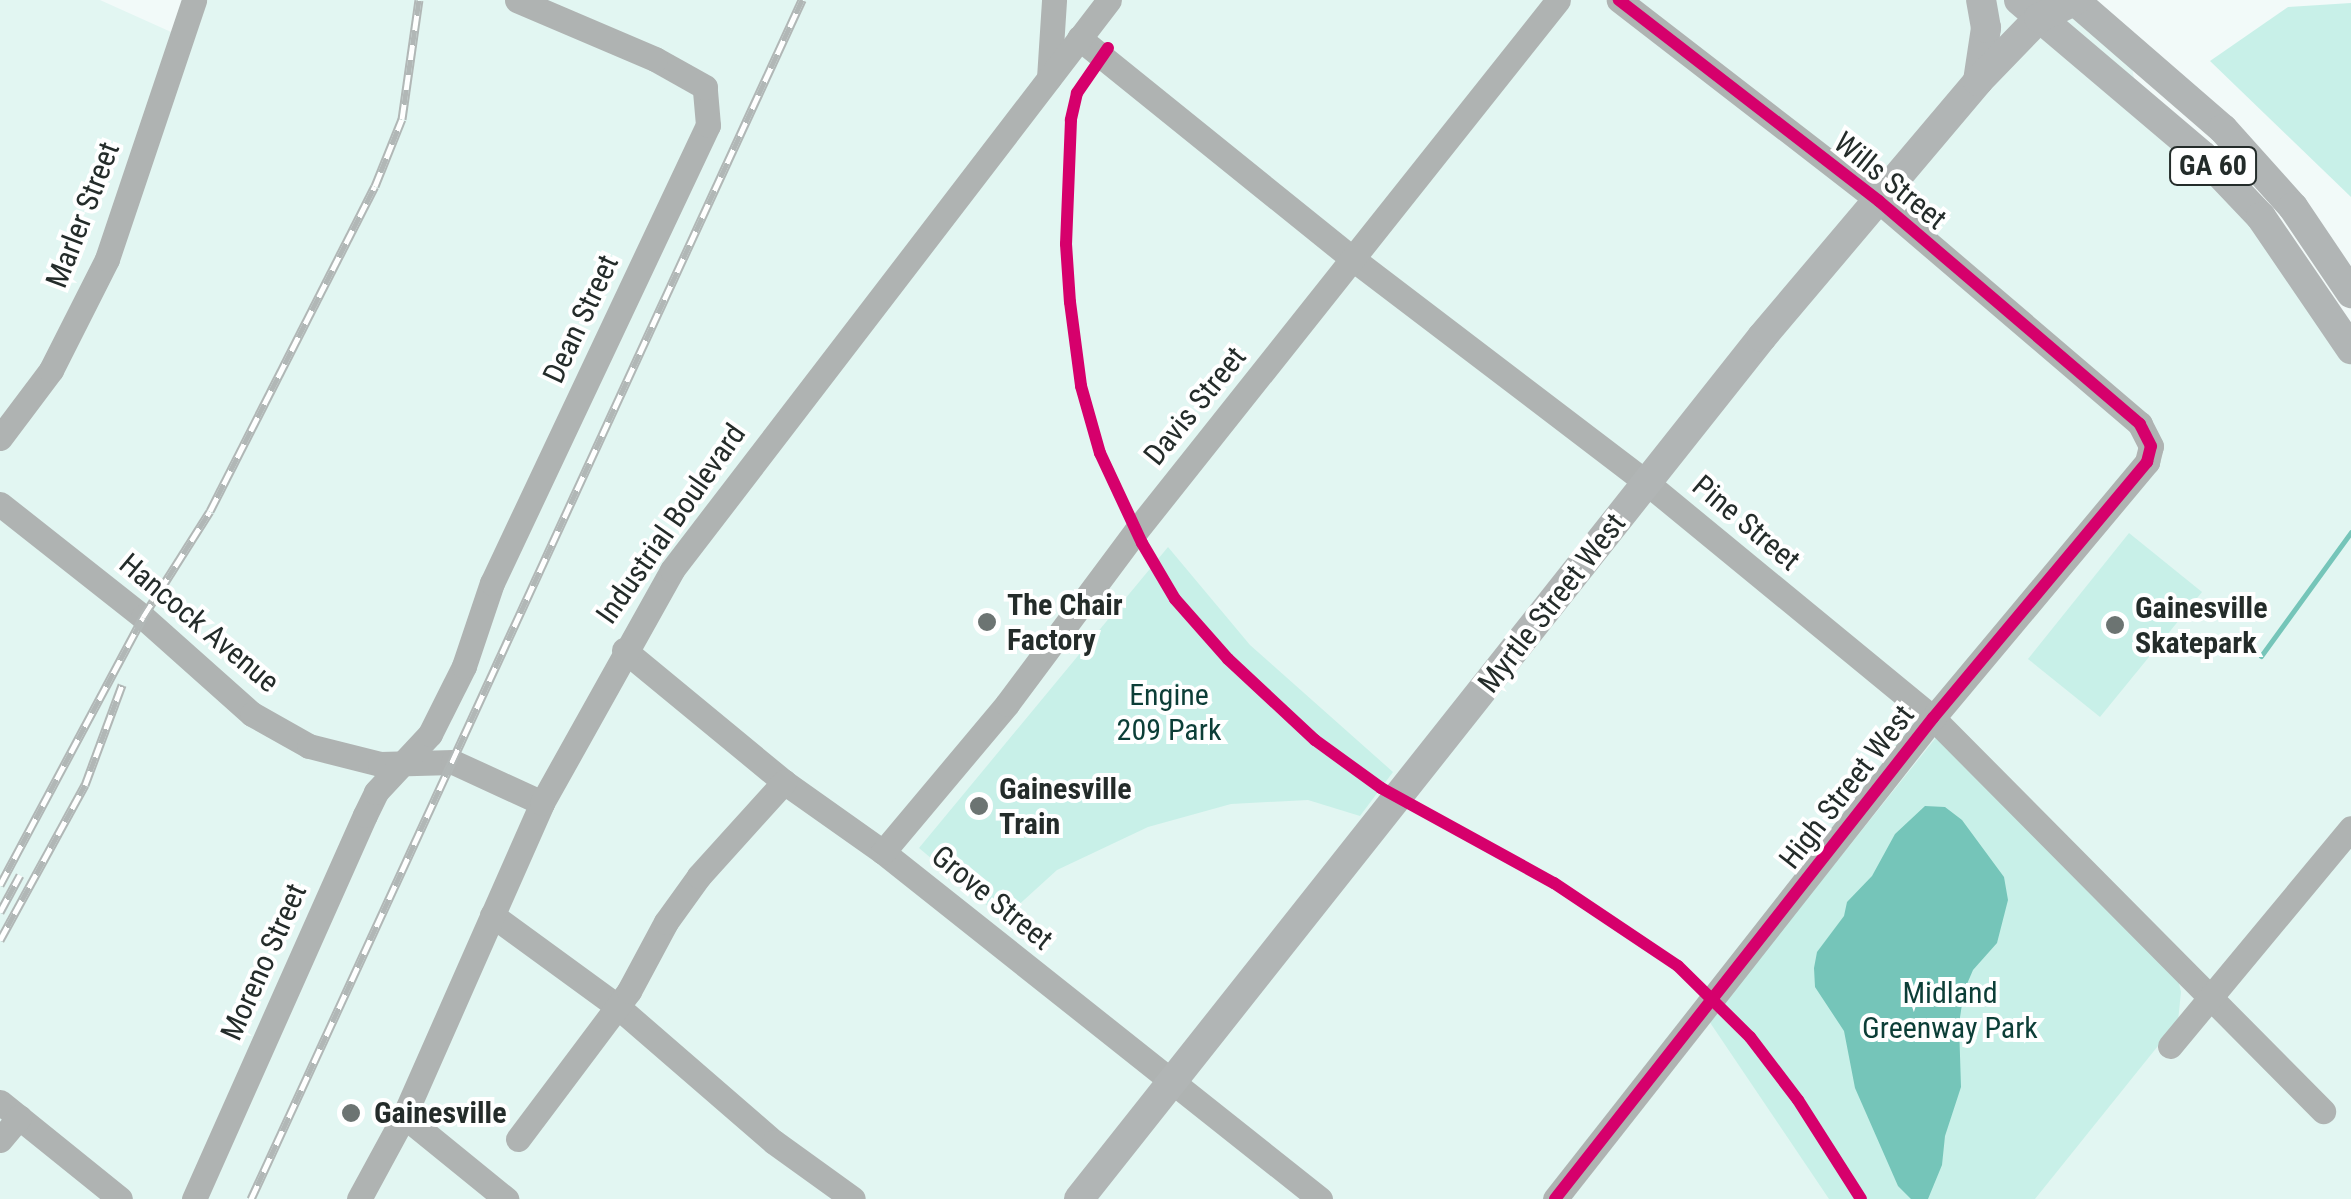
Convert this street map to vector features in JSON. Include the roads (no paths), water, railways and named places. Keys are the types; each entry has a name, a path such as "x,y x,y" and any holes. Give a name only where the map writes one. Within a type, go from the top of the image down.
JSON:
{"main road":[{"path":"1978,81 1986,28 1981,0"},
{"path":"2034,6 2075,0"},
{"name":"GA 60","path":"2075,0 2223,129 2293,207 2351,293"},
{"name":"Myrtle Street West","path":"1079,1199 1647,483 1978,81 2034,6"},
{"name":"GA 60","path":"2034,6 2203,156 2261,217 2351,349"}],"street":[{"name":"Marler Street","path":"0,438 51,370 107,258 194,0"},
{"name":"Dean Street","path":"407,761 430,734 464,666 492,582 708,125 705,87 655,59 518,0"},
{"path":"1049,78 1054,0"},
{"name":"Industrial Boulevard","path":"358,1199 404,1116 542,803 672,570 743,472 1108,0"},
{"name":"Davis Street","path":"883,852 1006,704 1136,531 1558,0"},
{"name":"Wills Street","path":"1619,0 1879,200 2122,410"},
{"name":"Pine Street","path":"1079,38 1353,260 1647,483 1933,718 2323,1112"},
{"name":"High Street West","path":"1555,1199 1933,718 2147,462 2150,446 2140,424 2122,410"},
{"name":"Hancock Avenue","path":"0,504 143,617 252,714 309,746 342,758 380,764 453,762 542,803"},
{"name":"Grove Street","path":"624,650 784,782 883,852 1320,1199"},
{"name":"Moreno Street","path":"194,1199 365,814 376,792 407,761"},
{"path":"518,1139 618,1006 666,922 700,876 784,782"},
{"path":"2170,1046 2351,828"},
{"path":"492,914 618,1006 774,1142 853,1199"},
{"path":"0,1140 9,1110 120,1199"},
{"path":"404,1116 506,1199"}],"waterway":[{"path":"2261,656 2351,532"}],"railway":[{"path":"0,885 143,617 210,511 375,186 402,119 419,0"},
{"path":"251,1199 802,0"},
{"path":"0,940 85,785 122,685"},
{"path":"0,912 20,875"}],"place":[{"name":"The Chair Factory","path":"987,622"},
{"name":"Gainesville Skatepark","path":"2115,625"},
{"name":"Gainesville Train","path":"979,806"},
{"name":"Gainesville","path":"351,1113"}],"park label":[{"name":"Engine 209 Park","path":"1169,712"},
{"name":"Midland Greenway Park","path":"1950,1010"}]}
